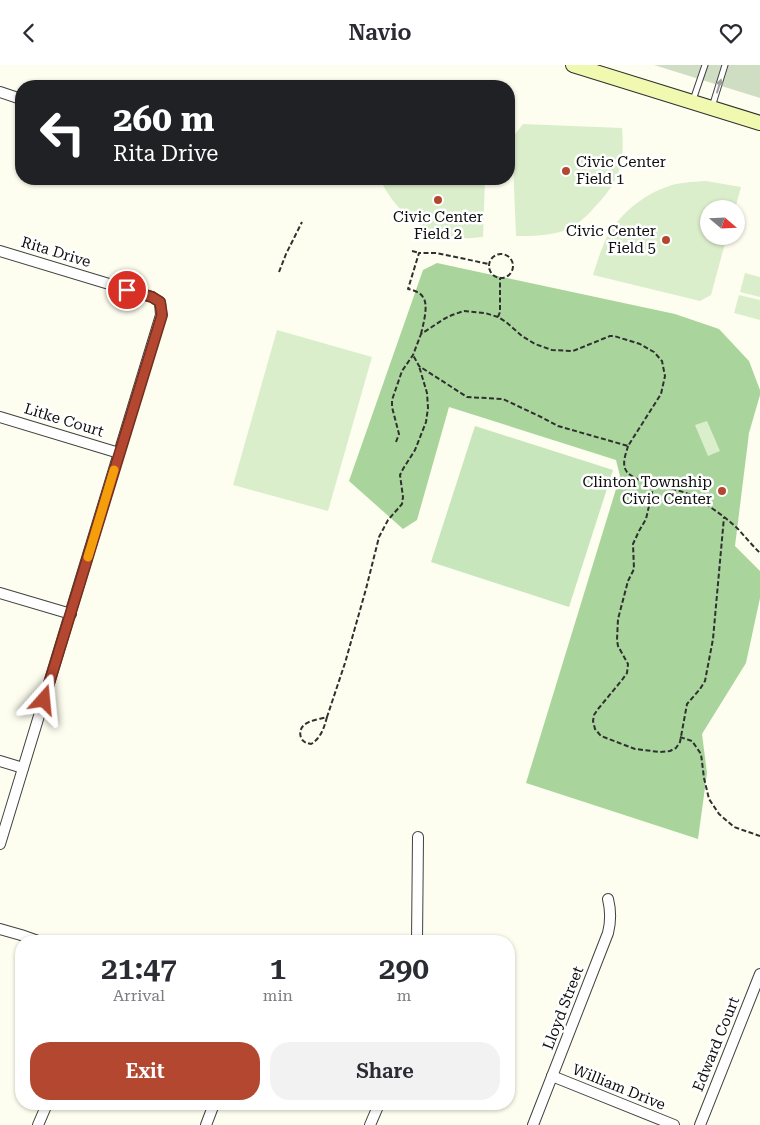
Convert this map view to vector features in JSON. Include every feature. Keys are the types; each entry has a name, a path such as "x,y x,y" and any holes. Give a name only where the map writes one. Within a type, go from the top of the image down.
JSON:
{"street":[{"path":"572,65 760,123"},
{"path":"0,92 15,97"},
{"name":"Rita Drive","path":"0,251 152,297 160,302 162,315 119,453"},
{"name":"Litke Court","path":"0,417 119,453"},
{"path":"0,844 119,453"},
{"path":"0,593 71,614"},
{"path":"0,761 23,768"},
{"path":"417,935 418,837"},
{"name":"Lloyd Street","path":"532,1125 608,933 611,909 608,899"},
{"path":"0,929 21,935"},
{"name":"Edward Court","path":"700,1125 760,974"},
{"name":"William Drive","path":"552,1076 674,1125"},
{"path":"38,1125 44,1110"},
{"path":"206,1125 212,1110"},
{"path":"370,1125 376,1110"}],"lane":[{"path":"693,102 705,65"},
{"path":"712,108 725,65"}],"path":[{"path":"279,272 302,221"},
{"path":"412,251 436,253 489,264"},
{"path":"396,442 399,434 392,400 402,371 413,355 425,313 424,298 419,293 408,289 420,253"},
{"path":"503,254 510,258 512,265 511,273 500,278 492,274 489,264 496,255 503,254"},
{"path":"498,317 500,312 500,278"},
{"path":"420,335 444,319 464,311 485,313 498,317 535,344 552,350 573,351 614,335 640,344 654,352 662,361 665,377 660,394 628,446 624,462 625,468 628,473 654,485 672,488 690,495 724,517 760,553"},
{"path":"327,717 309,721 304,725 300,735 302,740 311,744 320,735 327,717 364,598 379,537 388,520 402,504 404,497 400,475 402,469 415,450 426,422 428,408 427,393 419,366 413,355"},
{"path":"419,366 467,397 503,399 558,426 628,446"},
{"path":"654,485 646,519 633,544 634,569 628,581 618,619 618,646 628,664 622,681 594,715 595,729 601,737 635,749 660,752 670,751 676,748 680,742 687,704 705,681 714,639 724,517"},
{"path":"680,737 692,741 701,754 709,799 719,814 734,827 760,836"}],"green space":[{"path":"654,65 760,65 760,98"},
{"name":"Civic Center Field 1","path":"523,124 622,128 622,153 618,173 602,199 577,224 566,230 547,235 516,236 514,185 515,134"},
{"name":"Civic Center Field 5","path":"706,181 741,187 737,200 700,200 700,245 725,245 711,295 700,301 593,275 607,237 628,211 645,197 655,192 669,186"},
{"name":"Civic Center Field 2","path":"383,185 485,185 483,237 450,237 425,228 403,212"},
{"path":"437,263 675,314 719,329 749,361 760,390 760,395 749,433 735,546 760,571 760,598 746,663 702,734 707,773 698,839 526,783 620,476 616,460 449,407 417,520 403,529 349,481 423,270"},
{"path":"745,273 760,277 760,297 740,292"},
{"path":"739,295 760,300 760,320 734,313"},
{"path":"277,330 372,357 328,511 233,485"},
{"path":"707,421 720,451 708,456 695,425"},
{"path":"475,426 613,470 569,607 431,562"}],"slow traffic":[{"path":"88,557 114,470"}],"place":[{"name":"Civic Center Field 1","path":"566,171"},
{"name":"Civic Center Field 2","path":"438,200"},
{"name":"Civic Center Field 5","path":"666,240"},
{"name":"Clinton Township Civic Center","path":"722,491"}],"route":[{"path":"44,700 162,315 160,302 152,297 127,290"}]}
